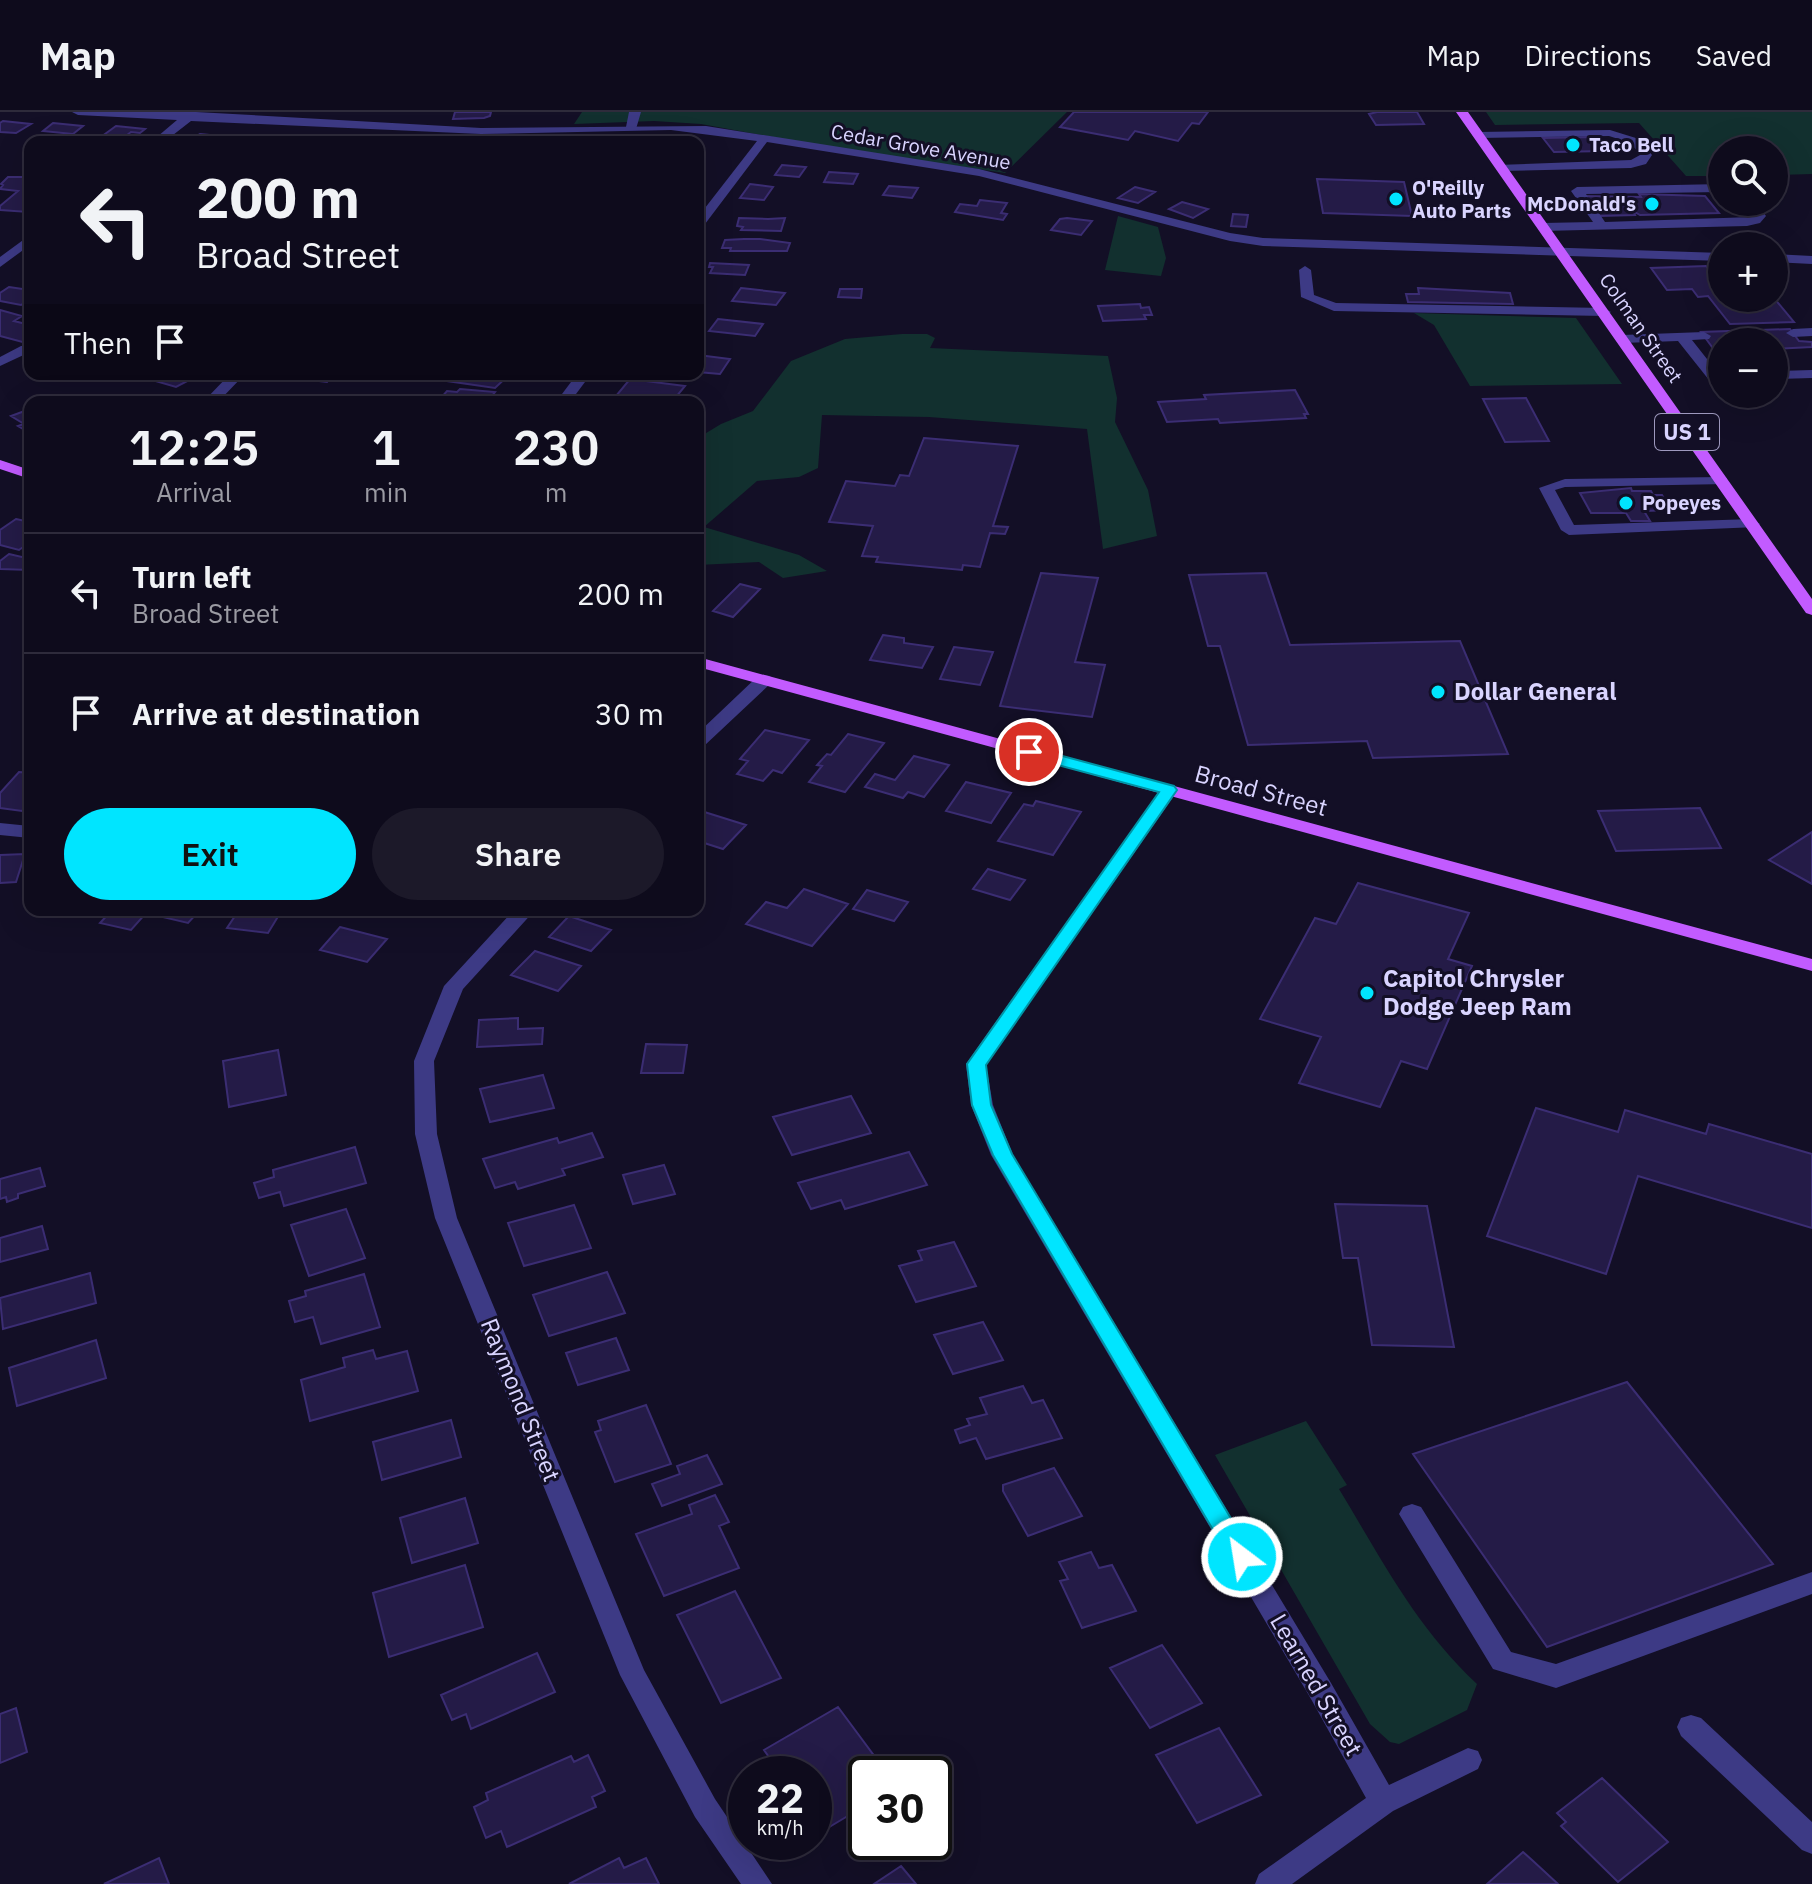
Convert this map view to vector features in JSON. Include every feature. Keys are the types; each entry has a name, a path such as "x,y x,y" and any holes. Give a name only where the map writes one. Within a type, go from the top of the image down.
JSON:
{"main road":[{"name":"Colman Street","path":"1462,112 1812,610"},
{"path":"0,464 24,473"},
{"name":"Broad Street","path":"704,664 1812,965"}],"street":[{"name":"Cedar Grove Avenue","path":"78,112 481,131 632,127 706,129 979,173 1230,237 1263,242 1708,256"},
{"path":"632,127 635,112"},
{"path":"165,136 191,115"},
{"path":"476,136 481,131"},
{"path":"1478,135 1610,133 1635,141 1646,155 1642,162 1631,164 1501,167"},
{"path":"704,217 764,139"},
{"path":"1602,226 1577,191 1708,188"},
{"path":"1543,227 1747,222 1760,216"},
{"path":"0,263 24,244"},
{"path":"1788,259 1812,260"},
{"path":"1305,270 1308,297 1334,307 1604,312"},
{"path":"1793,333 1812,332"},
{"path":"1622,339 1704,336"},
{"path":"1682,337 1708,366"},
{"path":"0,362 24,350"},
{"path":"1788,375 1812,374"},
{"path":"216,396 232,380"},
{"path":"1722,481 1565,483 1546,488 1569,530 1752,524"},
{"path":"1607,483 1568,490 1563,496 1566,507 1578,517 1629,518"},
{"path":"1648,517 1670,518 1697,526"},
{"path":"704,736 764,680"},
{"name":"Learned Street","path":"1169,790 976,1064 982,1105 1002,1155 1305,1664 1383,1802"},
{"path":"0,829 24,831"},
{"name":"Raymond Street","path":"519,916 454,986 424,1061 426,1134 446,1218 633,1675 705,1808 758,1884"},
{"path":"1412,1514 1502,1661 1556,1676 1812,1583"},
{"path":"1691,1727 1812,1841"},
{"path":"1269,1884 1383,1802 1468,1760"}],"green space":[{"path":"582,112 1067,112 1005,173 833,148 701,124 654,121 574,124"},
{"path":"1486,112 1812,112 1812,174 1788,175 1788,136 1708,136 1708,176 1686,176 1639,123 1495,125"},
{"path":"1118,216 1158,227 1166,258 1161,276 1105,270"},
{"path":"1414,313 1576,318 1622,384 1470,386 1434,325"},
{"path":"927,334 935,338 930,348 1108,356 1117,398 1115,422 1148,490 1157,536 1103,549 1087,429 929,417 822,415 818,468 799,477 757,481 704,527 704,434 753,411 791,361 845,339"},
{"path":"704,527 799,555 827,571 783,578 759,562 704,565"},
{"path":"1306,1421 1347,1485 1339,1489 1401,1592 1455,1662 1477,1684 1467,1710 1399,1744 1390,1742 1370,1724 1215,1455"}],"building":[{"path":"455,112 491,112 484,118 453,119"},
{"path":"1074,112 1208,112 1199,124 1192,123 1178,141 1135,131 1128,140 1060,127"},
{"path":"1417,112 1424,124 1376,125 1369,114"},
{"path":"3,121 31,124 16,133 0,132"},
{"path":"53,123 83,126 73,134 43,131"},
{"path":"116,126 145,129 126,136 102,136"},
{"name":"Taco Bell","path":"1593,137 1604,151 1554,152 1543,138"},
{"path":"782,165 806,167 799,177 775,175"},
{"path":"829,172 858,174 853,184 824,182"},
{"path":"8,177 24,177 24,212 0,210 0,206 18,191 0,189"},
{"path":"1317,179 1404,182 1412,216 1323,213"},
{"path":"750,184 773,187 764,200 740,198"},
{"path":"889,186 918,188 912,198 883,195"},
{"path":"1135,187 1155,192 1138,203 1118,198"},
{"name":"McDonald's","path":"1639,194 1705,196 1708,213 1640,215 1633,211 1635,215 1599,216 1585,196 1641,197"},
{"path":"980,200 1007,203 1001,213 1007,214 1003,220 955,212 960,204 977,206"},
{"path":"1182,202 1208,209 1193,218 1169,209"},
{"path":"1233,214 1248,215 1246,227 1231,226"},
{"path":"739,218 785,218 781,231 741,230 743,227 737,226"},
{"path":"1060,219 1092,221 1081,235 1051,230"},
{"path":"760,239 790,243 787,251 730,251 731,248 722,248 725,240"},
{"path":"710,263 749,265 745,275 710,273 713,267 709,267"},
{"path":"1706,266 1708,296 1698,297 1692,289 1667,290 1651,268"},
{"path":"9,287 24,289 24,303 0,301 0,293"},
{"path":"741,288 785,293 776,305 732,301"},
{"path":"1418,288 1510,293 1513,304 1408,302 1406,294 1419,294"},
{"path":"840,289 862,289 861,298 838,297"},
{"path":"1140,304 1141,308 1149,307 1152,315 1144,315 1146,319 1103,321 1098,306"},
{"path":"0,310 22,316 14,321 24,324 24,342 0,336"},
{"path":"1721,312 1786,312 1794,322 1730,324"},
{"path":"718,319 763,324 755,336 709,331"},
{"path":"1788,329 1799,341 1812,342 1812,347 1788,348"},
{"path":"704,356 730,359 720,374 704,373"},
{"path":"152,380 189,380 176,387"},
{"path":"448,380 504,380 495,388"},
{"path":"629,380 685,386 677,396 616,396"},
{"path":"460,389 495,392 492,396 443,396 447,391 457,392"},
{"path":"1295,390 1308,414 1304,414 1306,418 1220,423 1218,419 1167,422 1158,402 1206,399 1204,395"},
{"path":"1526,398 1549,441 1505,442 1483,399"},
{"path":"24,411 24,424 11,416"},
{"path":"924,438 1018,446 993,526 1008,527 1005,534 990,533 980,567 963,565 962,570 876,562 878,557 862,556 873,526 829,522 846,481 895,486 900,475 909,476"},
{"name":"Popeyes","path":"1631,488 1632,491 1651,491 1653,495 1662,495 1671,510 1644,511 1650,521 1631,521 1626,513 1591,513 1580,493"},
{"path":"16,519 24,521 24,546 19,550 0,545 0,530"},
{"path":"9,554 24,558 24,570 0,569 0,561"},
{"path":"1041,573 1098,578 1075,662 1105,665 1092,717 1000,706"},
{"path":"1266,573 1290,645 1460,641 1508,754 1373,758 1367,741 1248,745 1220,646 1208,646 1189,575"},
{"path":"740,584 760,589 733,617 713,611"},
{"path":"883,635 904,638 904,643 933,647 922,668 870,660"},
{"path":"954,647 993,652 980,685 940,679"},
{"path":"765,730 809,740 782,773 773,770 763,781 737,774 748,761 740,759"},
{"path":"848,734 884,743 845,792 809,782 822,766 817,765 827,754 831,755"},
{"path":"914,756 949,765 924,797 908,792 903,798 865,787 875,774 895,780"},
{"path":"19,772 24,772 22,811 0,808 0,793"},
{"path":"966,782 1011,793 991,823 946,811"},
{"path":"1036,801 1081,812 1053,855 998,841 1024,804 1033,806"},
{"path":"1700,808 1721,848 1616,851 1598,811"},
{"path":"704,812 746,825 723,849 704,843"},
{"path":"1812,832 1812,884 1769,860"},
{"path":"24,854 16,882 0,883 0,855"},
{"path":"988,869 1025,880 1010,900 973,889"},
{"name":"Capitol Chrysler Dodge Jeep Ram","path":"1358,883 1469,913 1448,959 1472,966 1427,1069 1401,1061 1380,1107 1299,1083 1321,1037 1260,1019 1315,918 1336,924"},
{"path":"804,889 848,904 812,946 746,924 766,902 787,908"},
{"path":"867,890 908,902 894,921 853,909"},
{"path":"106,916 143,916 131,930 100,923"},
{"path":"159,916 194,916 188,923"},
{"path":"235,916 278,916 268,933 227,928"},
{"path":"569,916 611,930 591,951 549,937"},
{"path":"340,927 387,939 367,962 320,950"},
{"path":"535,951 581,966 558,991 511,975"},
{"path":"518,1018 518,1029 543,1028 542,1044 477,1047 479,1020"},
{"path":"646,1044 687,1045 683,1073 641,1073"},
{"path":"278,1050 286,1095 229,1107 223,1061"},
{"path":"543,1075 554,1108 490,1122 480,1089"},
{"path":"851,1096 871,1133 792,1155 773,1117"},
{"path":"1536,1108 1618,1132 1625,1110 1706,1134 1709,1124 1812,1154 1812,1228 1638,1176 1606,1274 1487,1236"},
{"path":"592,1133 603,1157 562,1169 565,1175 518,1189 515,1182 495,1188 483,1159 557,1138 559,1143"},
{"path":"355,1147 366,1183 284,1206 280,1192 259,1198 254,1183 274,1177 273,1170"},
{"path":"909,1152 927,1185 845,1209 841,1200 811,1209 798,1183"},
{"path":"664,1165 675,1194 633,1204 623,1175"},
{"path":"40,1168 45,1186 18,1194 18,1198 7,1202 6,1197 0,1199 0,1179"},
{"path":"1335,1204 1427,1206 1454,1347 1372,1345 1358,1258 1343,1258"},
{"path":"574,1205 591,1248 524,1266 508,1223"},
{"path":"346,1209 365,1258 309,1276 291,1225"},
{"path":"42,1226 48,1249 0,1262 0,1238"},
{"path":"954,1242 976,1286 916,1302 899,1266 922,1260 918,1251"},
{"path":"607,1272 625,1313 549,1336 533,1295"},
{"path":"90,1273 96,1303 3,1329 0,1298"},
{"path":"364,1274 380,1327 321,1344 313,1317 295,1322 289,1301 306,1296 305,1291"},
{"path":"983,1322 1003,1360 953,1374 934,1335"},
{"path":"616,1338 629,1370 578,1385 566,1353"},
{"path":"96,1340 106,1378 17,1406 9,1368"},
{"path":"373,1350 376,1359 407,1351 418,1391 310,1421 301,1380 345,1367 343,1358"},
{"path":"1627,1382 1773,1564 1547,1647 1413,1454"},
{"path":"1023,1386 1032,1403 1043,1400 1062,1438 986,1459 976,1438 960,1443 955,1430 970,1425 967,1419 987,1414 980,1398"},
{"path":"646,1405 671,1464 615,1482 595,1432 601,1430 598,1421"},
{"path":"451,1420 461,1457 382,1480 373,1442"},
{"path":"707,1455 722,1484 662,1506 652,1484 680,1474 677,1466"},
{"path":"1054,1468 1082,1516 1028,1536 1003,1491 1003,1485"},
{"path":"715,1495 729,1522 719,1526 739,1568 664,1596 636,1534 692,1514 689,1505"},
{"path":"465,1498 478,1543 412,1563 400,1518"},
{"path":"1091,1552 1099,1568 1112,1565 1136,1611 1082,1628 1060,1581 1068,1579 1059,1562"},
{"path":"465,1565 483,1627 389,1657 373,1593"},
{"path":"735,1591 781,1678 721,1703 677,1615"},
{"path":"1162,1645 1202,1703 1150,1728 1110,1668"},
{"path":"537,1653 555,1692 471,1729 466,1714 452,1720 441,1695"},
{"path":"838,1707 874,1756 848,1756 848,1816 832,1825 832,1756 768,1756 764,1750"},
{"path":"16,1708 27,1752 0,1763 0,1714"},
{"path":"1219,1728 1261,1795 1197,1823 1156,1755"},
{"path":"588,1755 605,1791 592,1797 596,1807 507,1847 501,1831 486,1838 474,1807 488,1800 486,1793 571,1756 574,1762"},
{"path":"1602,1778 1668,1842 1618,1882 1561,1826 1566,1822 1557,1813"},
{"path":"1523,1852 1558,1884 1487,1884"},
{"path":"159,1858 169,1884 104,1884"},
{"path":"619,1858 624,1868 646,1858 659,1884 569,1884"},
{"path":"901,1866 916,1884 874,1884"}],"place":[{"name":"Taco Bell","path":"1573,145"},
{"name":"O'Reilly Auto Parts","path":"1396,199"},
{"name":"McDonald's","path":"1652,204"},
{"name":"Popeyes","path":"1626,503"},
{"name":"Dollar General","path":"1438,692"},
{"name":"Capitol Chrysler Dodge Jeep Ram","path":"1367,993"}],"route":[{"path":"1029,752 1169,790 976,1064 982,1105 1002,1155 1242,1557"}]}
